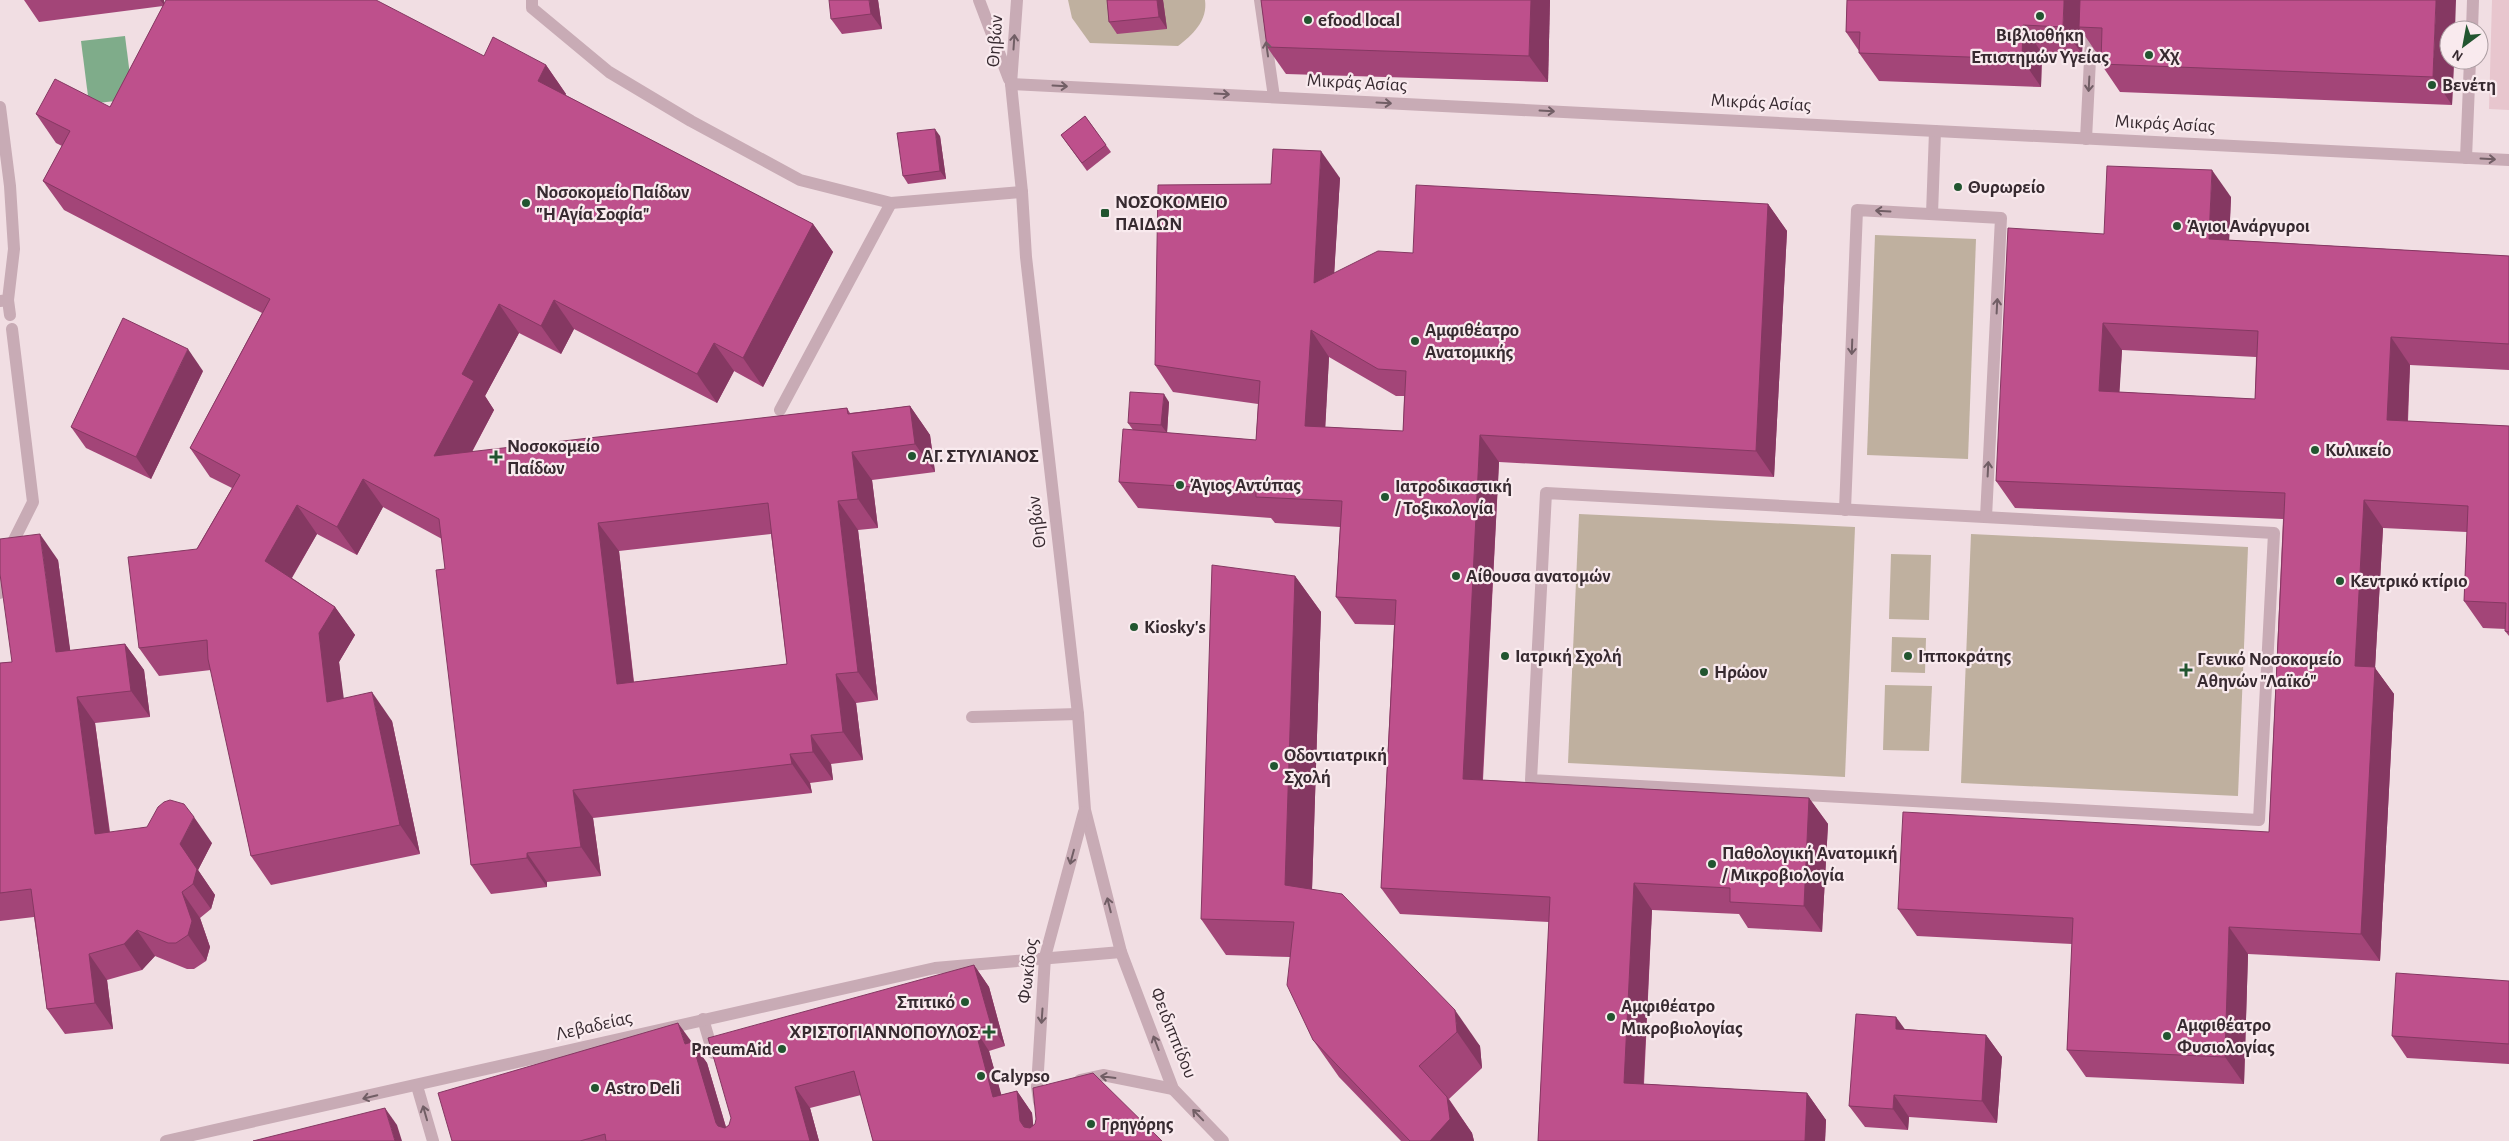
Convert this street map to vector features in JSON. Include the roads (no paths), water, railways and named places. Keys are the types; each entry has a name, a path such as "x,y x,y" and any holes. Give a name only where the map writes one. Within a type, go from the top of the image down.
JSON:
{"street":[{"path":"532,0 532,8 608,72 691,121 800,180 891,203 1022,192"},
{"name":"Θηβών","path":"979,0 1011,84"},
{"name":"Θηβών","path":"1017,0 1011,84 1035,346 1078,714 1085,810 1121,952"},
{"path":"1260,0 1274,97"},
{"path":"2086,139 2092,0"},
{"path":"2472,20 2473,0"},
{"path":"2466,158 2470,70"},
{"name":"Μικράς Ασίας","path":"1011,84 2509,160"},
{"path":"0,107 10,186 14,249 4,300 10,315"},
{"path":"1932,214 1935,131"},
{"path":"780,410 891,203"},
{"path":"1845,510 1858,210 2001,218 1986,517"},
{"path":"0,594 6,556 33,502 12,329"},
{"path":"1546,493 1845,510 2274,533 2259,820 1531,780 1546,493"},
{"path":"972,717 1078,714"},
{"name":"Φωκίδος","path":"1040,1115 1045,958 1085,810"},
{"name":"Λεβαδείας","path":"166,1141 202,1138 703,1019 935,968 1121,952"},
{"name":"Φειδιππίδου","path":"1121,952 1173,1089 1223,1141"},
{"path":"703,1019 717,1066"},
{"path":"1065,1082 1103,1075 1173,1089"},
{"path":"417,1086 433,1141"}],"place":[{"name":"Βιβλιοθήκη Επιστημών Υγείας","path":"2040,16"},
{"name":"efood local","path":"1308,20"},
{"name":"Χχ","path":"2149,55"},
{"name":"Βενέτη","path":"2432,85"},
{"name":"Θυρωρείο","path":"1958,187"},
{"name":"Νοσοκομείο Παίδων \"Η Αγία Σοφία\"","path":"526,203"},
{"name":"ΝΟΣΟΚΟΜΕΙΟ ΠΑΙΔΩΝ","path":"1105,213"},
{"name":"Άγιοι Ανάργυροι","path":"2177,226"},
{"name":"Αμφιθέατρο Ανατομικής","path":"1415,341"},
{"name":"Κυλικείο","path":"2315,450"},
{"name":"ΑΓ. ΣΤΥΛΙΑΝΟΣ","path":"912,456"},
{"name":"Νοσοκομείο Παίδων","path":"496,457"},
{"name":"Άγιος Αντύπας","path":"1180,485"},
{"name":"Ιατροδικαστική / Τοξικολογία","path":"1385,497"},
{"name":"Αίθουσα ανατομών","path":"1456,576"},
{"name":"Κεντρικό κτίριο","path":"2340,581"},
{"name":"Kiosky's","path":"1134,627"},
{"name":"Ιατρική Σχολή","path":"1505,656"},
{"name":"Ιπποκράτης","path":"1908,656"},
{"name":"Γενικό Νοσοκομείο Αθηνών \"Λαϊκό\"","path":"2186,670"},
{"name":"Ηρώον","path":"1704,672"},
{"name":"Οδοντιατρική Σχολή","path":"1274,766"},
{"name":"Παθολογική Ανατομική / Μικροβιολογία","path":"1712,864"},
{"name":"Σπιτικό","path":"965,1002"},
{"name":"Αμφιθέατρο Μικροβιολογίας","path":"1611,1017"},
{"name":"ΧΡΙΣΤΟΓΙΑΝΝΟΠΟΥΛΟΣ","path":"989,1032"},
{"name":"Αμφιθέατρο Φυσιολογίας","path":"2167,1036"},
{"name":"PneumAid","path":"782,1049"},
{"name":"Calypso","path":"981,1076"},
{"name":"Astro Deli","path":"595,1088"},
{"name":"Γρηγόρης","path":"1091,1124"}]}
